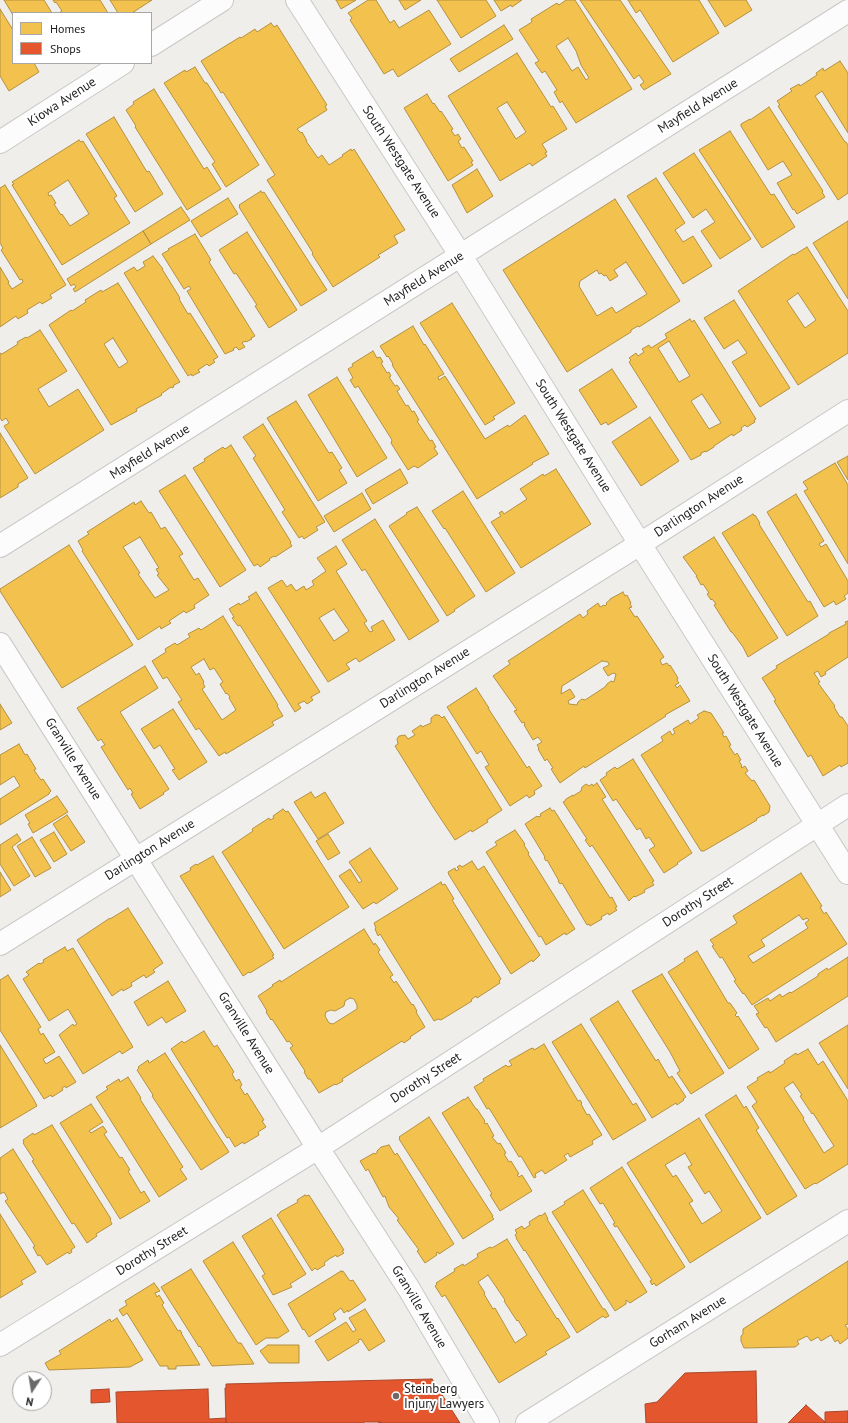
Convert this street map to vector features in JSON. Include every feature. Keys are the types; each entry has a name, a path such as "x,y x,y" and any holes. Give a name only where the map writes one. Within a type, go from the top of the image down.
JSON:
{"street":[{"path":"152,44 222,0"},
{"name":"South Westgate Avenue","path":"297,0 461,256 640,544 848,873"},
{"name":"Mayfield Avenue","path":"0,546 848,11"},
{"name":"Kiowa Avenue","path":"0,142 121,64"},
{"name":"Darlington Avenue","path":"0,944 640,544 848,411"},
{"name":"Granville Avenue","path":"0,644 318,1148 409,1288 488,1423"},
{"name":"Dorothy Street","path":"0,1345 318,1148 848,805"},
{"name":"Gorham Avenue","path":"527,1423 848,1221"}],"building: Homes":[{"path":"4,0 44,0 51,12 12,12 12,13"},
{"path":"53,0 100,0 107,12 60,12 62,11 56,2 55,3"},
{"path":"110,0 152,0 134,12 117,12"},
{"path":"336,0 356,0 341,9"},
{"path":"368,0 376,0 390,23 394,20 399,28 429,10 451,44 398,77 393,69 384,74 350,20 352,18 348,13"},
{"path":"399,0 421,0 405,10"},
{"path":"437,0 486,0 496,16 461,38"},
{"path":"494,0 522,0 512,7 511,5 501,11"},
{"path":"566,0 575,0 632,89 576,123 562,101 560,103 554,92 557,90 545,71 542,73 535,63 539,61 519,30 532,22 531,19 557,3 559,5","holes":["568,38 576,51 581,65 589,78 586,80 578,67 572,71 556,46"]},
{"path":"580,0 620,0 671,74 644,90 640,85 644,82 639,75 634,79"},
{"path":"628,0 699,0 719,33 673,62 640,10 636,13"},
{"path":"708,0 746,0 752,10 725,27"},
{"path":"0,9 12,28 12,64 35,64 39,72 9,91 0,76"},
{"path":"271,23 274,27 277,25 327,105 325,106 327,110 297,129 301,133 302,132 306,141 318,158 322,155 329,165 351,149 352,151 354,149 405,230 394,236 398,243 378,255 380,257 333,287 267,180 275,175 223,92 221,93 201,61 240,37 241,38 255,29 257,32"},
{"path":"504,25 513,39 459,72 450,59"},
{"path":"517,53 551,107 553,106 567,129 542,144 547,152 545,153 547,156 532,166 530,163 500,181 448,96","holes":["507,102 526,132 516,139 497,108"]},
{"path":"840,61 848,73 848,133 822,91 815,96 848,145 848,193 838,200 778,106 780,105 777,101 792,91 790,89 799,84 800,86 817,75 816,73 823,68 824,71"},
{"path":"195,67 205,83 207,83 259,165 226,187 212,164 215,162 164,83 185,70 186,72"},
{"path":"154,89 204,169 207,167 221,189 187,210 126,110 134,104 133,102"},
{"path":"427,94 453,129 451,130 455,136 458,134 461,139 458,141 473,161 471,162 473,165 448,181 404,108"},
{"path":"769,107 823,191 822,192 825,197 797,214 777,183 792,175 783,161 768,170 741,126 741,124 750,120"},
{"path":"114,117 147,172 149,171 163,194 135,212 86,134"},
{"path":"730,131 771,195 774,194 795,227 762,248 699,150"},
{"path":"79,140 81,142 83,141 117,196 114,198 130,223 62,265 12,185 14,184 12,182","holes":["68,180 89,214 70,226 62,214 61,215 54,204 56,203 48,193"]},
{"path":"694,153 751,239 720,259 701,231 715,222 706,209 693,218 663,173"},
{"path":"477,169 493,196 467,213 452,185"},
{"path":"656,178 685,223 675,230 683,242 693,236 712,266 683,284 627,196"},
{"path":"5,185 66,285 50,295 52,298 42,304 40,302 27,310 28,313 18,319 16,316 0,327 0,267 12,289 23,282 22,279 20,280 1,250 3,248 0,243 0,188"},
{"path":"261,191 262,193 264,192 327,290 301,306 239,207 239,205"},
{"path":"228,198 238,214 201,237 191,221"},
{"path":"615,199 680,301 639,327 638,326 631,330 631,332 567,372 503,270","holes":["626,262 647,294 616,313 612,307 597,316 579,286 580,281 597,270 599,274 601,273 604,276 606,275 610,281 618,276 614,270"]},
{"path":"181,207 190,220 151,244 143,231"},
{"path":"848,221 848,299 813,243"},
{"path":"143,231 151,244 75,292 73,289 76,287 74,284 71,286 67,279"},
{"path":"247,232 297,310 269,328 255,306 257,305 236,273 234,274 219,250"},
{"path":"195,234 211,260 209,262 255,336 251,338 252,339 242,343 245,347 239,350 236,347 233,349 234,350 225,354 187,291 191,289 189,286 184,289 162,254"},
{"path":"807,247 848,311 848,353 798,385 738,291 793,254 794,255","holes":["798,293 816,320 805,328 787,301"]},
{"path":"153,256 163,269 188,314 190,313 218,357 213,360 215,362 209,366 207,364 198,370 200,372 192,376 191,374 188,376 124,273 134,267 137,271 145,266 143,262"},
{"path":"118,283 180,382 174,385 173,388 171,387 161,394 162,395 136,409 137,411 111,425 49,325 86,302 85,300 101,290 102,292","holes":["113,338 128,362 119,368 104,344"]},
{"path":"734,300 790,388 760,407 732,362 747,353 738,340 724,349 704,318"},
{"path":"452,303 515,403 493,417 495,419 485,425 420,323"},
{"path":"690,319 692,322 694,320 756,419 754,420 755,422 747,427 745,425 741,428 742,430 733,436 732,434 714,447 691,460 629,362 631,360 629,358 636,353 638,356 644,352 642,349 649,345 651,348 667,338 665,334","holes":["669,341 690,376 679,382 658,348","702,394 721,423 709,429 691,401"]},
{"path":"413,326 444,374 438,377 439,380 445,376 485,439 508,425 509,427 525,415 549,454 532,463 533,464 477,499 392,365 393,364 388,356 387,357 380,346"},
{"path":"40,330 67,371 38,389 49,407 78,389 104,430 35,474 4,426 9,423 6,418 2,421 0,418 0,353 2,354 18,344 17,342"},
{"path":"373,351 377,358 380,357 383,362 381,363 387,373 389,372 391,376 389,377 395,386 397,385 400,389 397,391 406,406 408,405 412,412 414,411 419,420 417,421 430,441 432,440 436,447 434,448 438,454 418,468 414,466 408,470 391,443 392,440 358,386 355,388 350,380 353,378 348,369 353,366 352,364"},
{"path":"612,369 637,407 608,425 606,422 601,425 579,390"},
{"path":"337,377 387,458 357,477 308,395"},
{"path":"296,401 329,453 332,452 342,468 339,470 347,483 318,501 267,418"},
{"path":"650,417 679,461 641,486 612,442"},
{"path":"263,424 325,522 316,527 318,530 304,539 302,536 299,538 282,512 285,510 253,458 256,456 243,437"},
{"path":"0,433 28,478 18,484 18,487 0,498"},
{"path":"231,445 291,542 290,543 292,546 275,557 274,556 269,559 270,560 260,567 258,564 254,566 193,468 223,447 225,449"},
{"path":"848,456 848,480 837,462"},
{"path":"835,463 848,485 848,564 804,491 808,489 803,482"},
{"path":"400,469 408,483 373,504 365,490"},
{"path":"556,469 591,524 521,568 491,522 501,516 499,513 502,511 504,514 527,499 520,489 543,474 544,476"},
{"path":"185,475 246,570 220,587 159,491"},
{"path":"463,491 515,573 486,592 445,528 444,529 432,511"},
{"path":"362,493 371,509 334,532 324,516"},
{"path":"796,494 824,541 819,544 821,547 826,544 848,581 848,593 844,596 846,599 836,605 834,601 824,607 767,512"},
{"path":"141,501 149,513 151,512 161,529 165,527 183,554 179,556 194,580 198,578 209,595 194,605 195,608 186,613 184,611 169,621 171,623 161,629 160,626 138,640 82,551 83,550 78,541 89,534 87,532 134,502 135,505","holes":["140,537 159,568 156,569 159,574 157,575 169,590 155,598 138,574 140,573 123,547"]},
{"path":"417,507 475,596 447,616 389,526 407,514 406,513"},
{"path":"753,514 808,602 810,601 818,616 787,636 722,533"},
{"path":"375,519 439,621 409,640 365,569 362,571 342,540"},
{"path":"714,537 778,638 748,657 743,647 731,632 714,605 716,604 707,594 709,593 703,584 701,585 697,576 683,557"},
{"path":"69,545 133,645 62,688 0,589"},
{"path":"336,546 347,564 336,571 367,621 364,623 370,632 373,631 371,627 383,620 395,640 359,662 356,658 346,664 350,669 328,682 268,588 282,580 287,587 291,584 296,591 304,586 306,590 314,585 312,581 326,571 317,558","holes":["334,609 349,631 334,641 319,618"]},
{"path":"256,592 320,692 311,697 313,700 307,704 304,701 298,704 301,708 295,712 240,625 238,626 232,618 234,617 229,609 250,599 248,597"},
{"path":"623,592 625,596 627,595 632,607 629,608 635,617 637,616 664,657 660,660 662,665 667,663 669,666 670,665 678,678 677,680 679,683 675,685 677,688 680,685 690,701 665,715 666,716 585,768 584,766 560,783 551,769 553,768 547,759 545,761 538,749 539,748 537,745 542,742 538,737 533,740 524,725 524,722 522,723 514,711 517,710 493,676 510,664 508,661 580,614 583,618 588,614 587,611 598,603 600,607 605,606 610,599","holes":["602,661 608,662 609,665 603,668 608,676 613,673 616,674 614,682 611,681 605,687 585,700 582,699 577,705 569,704 568,701 575,697 570,689 561,694 562,686"]},
{"path":"223,616 278,705 277,706 283,716 272,722 274,725 226,754 225,752 219,756 199,728 196,730 178,702 182,700 167,677 163,679 152,661 166,652 165,649 175,643 177,645 190,637 188,634 199,628 201,630","holes":["204,659 210,670 214,668 223,682 220,684 226,694 227,693 230,697 229,698 236,710 222,720 202,689 205,687 199,673 196,675 191,667"]},
{"path":"848,621 848,657 825,672 826,674 821,677 818,671 814,673 820,682 818,683 835,706 834,707 840,717 842,717 848,726 848,763 841,767 840,765 823,776 811,755 808,757 774,701 776,700 762,678 777,668 776,666 846,624 845,622"},
{"path":"145,666 158,688 120,712 169,789 163,793 164,794 140,809 131,794 133,793 130,788 128,790 101,747 105,745 101,739 98,741 77,708"},
{"path":"476,688 527,768 529,766 542,786 534,791 535,794 529,798 527,795 510,806 485,767 489,765 481,751 477,754 447,707"},
{"path":"0,704 12,723 0,730"},
{"path":"173,709 207,762 179,780 172,770 175,769 160,745 154,749 141,729"},
{"path":"704,711 711,713 724,733 722,733 724,737 726,736 731,745 729,746 735,755 737,753 741,760 739,761 742,766 741,767 742,768 745,766 748,771 745,773 752,781 754,780 770,806 769,812 756,819 757,820 704,851 701,851 641,755 663,741 661,737 670,731 672,735 675,733 673,729 688,720 690,724 699,718 697,715"},
{"path":"435,715 439,715 442,718 444,716 502,810 487,820 488,822 455,840 395,746 398,744 397,739 399,736 405,735 408,739 415,735 412,731 421,725 422,727 431,723 431,718"},
{"path":"19,744 25,755 27,754 36,769 34,770 41,780 43,779 51,791 49,794 0,825 0,799 20,786 14,776 0,785 0,755"},
{"path":"633,759 692,853 664,873 649,850 655,846 649,837 646,839 640,828 637,830 616,799 613,801 600,780 607,775 606,773 615,767 617,769"},
{"path":"597,783 606,797 602,799 654,881 652,882 654,885 644,890 645,892 635,897 634,896 629,901 592,845 590,847 585,840 587,839 563,802 581,791 582,787 586,784 589,786 592,784 593,786"},
{"path":"311,792 315,798 325,792 344,823 318,839 294,802"},
{"path":"57,796 68,812 33,833 28,824 30,823 25,815"},
{"path":"550,808 552,811 554,810 610,898 612,897 617,907 615,908 617,910 609,915 608,913 601,917 602,919 590,926 589,924 587,925 562,883 560,884 558,881 525,824 537,816 541,816 540,814"},
{"path":"283,809 286,812 288,811 349,907 284,949 222,852 253,831 252,829 269,818 270,820 274,818 273,816"},
{"path":"67,815 85,842 71,851 53,824"},
{"path":"515,830 525,844 524,845 529,853 528,854 575,929 566,935 565,933 546,945 541,936 539,937 486,852 497,845 495,842"},
{"path":"54,832 67,854 54,862 40,840"},
{"path":"17,834 21,840 12,847 30,876 14,886 0,864 0,845"},
{"path":"328,834 340,853 328,860 316,841"},
{"path":"32,837 51,868 35,877 17,846"},
{"path":"370,848 398,889 376,904 374,902 363,909 339,876 350,869 359,883 362,881 349,862"},
{"path":"213,856 274,955 272,956 274,958 243,976 180,876 191,870 190,868 196,864 197,865"},
{"path":"472,861 478,870 484,866 540,955 533,962 532,960 511,974 449,875 448,872 455,868 456,871 459,869 457,867 460,865 462,867"},
{"path":"0,872 11,890 0,897"},
{"path":"801,873 822,906 820,907 824,914 826,912 847,944 752,1005 734,981 736,980 722,957 720,958 712,946 714,945 710,940 737,923 733,916","holes":["799,915 803,920 807,918 809,920 805,923 808,928 753,963 748,956 765,946 761,940"]},
{"path":"441,882 442,885 445,884 454,899 452,900 501,979 499,981 500,983 477,998 476,996 471,1000 472,1001 441,1020 438,1019 434,1021 380,934 378,936 374,923"},
{"path":"128,908 163,963 153,970 155,972 146,978 144,975 131,983 132,986 123,991 122,989 112,996 77,940"},
{"path":"364,929 374,945 375,943 380,950 378,952 393,975 390,977 394,983 396,981 412,1005 413,1004 425,1027 404,1043 402,1041 342,1079 343,1081 319,1093 310,1079 308,1079 304,1072 305,1071 290,1048 293,1046 289,1041 287,1042 272,1019 271,1020 258,996 280,980 281,982","holes":["350,998 354,999 357,1009 333,1024 329,1023 325,1016 326,1012 331,1010 335,1011 344,1006 345,1001"]},
{"path":"65,947 67,951 73,948 133,1047 122,1054 120,1051 83,1074 59,1035 73,1024 74,1026 77,1024 68,1009 49,1021 23,979 29,975 26,972 39,963 44,962 43,960"},
{"path":"697,951 728,1003 730,1003 737,1013 735,1015 737,1017 738,1016 759,1049 729,1069 668,972"},
{"path":"848,957 848,996 776,1042 767,1027 765,1028 756,1014 759,1013 754,1006 768,998 770,1001 780,994 782,997 790,992 791,993 818,976 818,974 827,968 828,970"},
{"path":"662,974 724,1073 691,1094 677,1073 680,1071 670,1052 632,991"},
{"path":"8,975 41,1027 38,1029 41,1035 43,1033 55,1052 43,1059 46,1064 59,1056 76,1082 66,1088 65,1086 62,1088 63,1090 52,1097 51,1095 44,1099 0,1030 0,980"},
{"path":"168,981 186,1011 166,1023 162,1017 148,1026 134,1002"},
{"path":"618,1001 656,1061 658,1059 669,1078 672,1076 686,1097 677,1105 676,1103 652,1118 590,1019"},
{"path":"581,1024 633,1105 636,1103 646,1120 613,1140 552,1042"},
{"path":"848,1025 848,1089 819,1043"},
{"path":"204,1031 214,1047 217,1045 234,1072 232,1074 236,1081 239,1079 242,1085 240,1087 245,1095 247,1093 264,1120 262,1121 266,1127 258,1132 259,1135 244,1144 243,1142 235,1147 229,1137 227,1138 171,1049 182,1041 184,1043"},
{"path":"544,1044 578,1101 580,1100 587,1115 589,1114 602,1135 592,1141 593,1144 570,1157 568,1153 564,1156 567,1160 545,1174 542,1170 535,1174 536,1177 534,1178 521,1156 519,1157 489,1108 487,1109 474,1087 484,1081 483,1079 506,1065 508,1067 512,1065 509,1061 530,1049 533,1048 534,1050"},
{"path":"0,1045 37,1106 0,1128"},
{"path":"808,1049 818,1065 823,1061 848,1101 848,1164 816,1184 815,1183 805,1189 752,1106 757,1102 747,1087 758,1080 757,1078 769,1071 770,1073 785,1063 784,1061 796,1053 797,1055","holes":["793,1082 802,1095 800,1096 834,1146 824,1153 803,1119 804,1118 784,1088"]},
{"path":"165,1053 229,1152 201,1170 152,1096 153,1095 137,1070 139,1068 138,1067 148,1060 149,1063"},
{"path":"128,1077 141,1098 140,1099 183,1167 180,1169 187,1179 159,1197 96,1097 108,1089 106,1087 119,1079 120,1082"},
{"path":"736,1095 744,1108 746,1106 759,1128 756,1130 797,1196 767,1215 705,1115"},
{"path":"468,1097 485,1121 485,1124 487,1123 494,1136 492,1137 498,1144 500,1143 506,1153 504,1154 509,1162 511,1161 519,1174 517,1175 519,1177 522,1175 532,1191 500,1211 490,1195 492,1194 442,1113"},
{"path":"91,1104 103,1122 89,1131 91,1133 103,1126 107,1132 104,1134 120,1158 122,1157 130,1170 128,1171 141,1193 144,1191 150,1201 120,1219 60,1123"},
{"path":"429,1117 494,1219 463,1239 399,1139 399,1137"},
{"path":"699,1118 761,1218 690,1263 627,1163","holes":["685,1153 692,1165 688,1167 705,1194 709,1191 722,1211 702,1224 689,1203 693,1201 676,1175 673,1177 665,1165"]},
{"path":"52,1125 111,1219 112,1224 96,1234 97,1236 87,1243 74,1223 72,1224 32,1161 34,1160 23,1143 23,1140 33,1133 34,1135"},
{"path":"389,1145 395,1155 397,1153 454,1244 439,1254 438,1252 436,1253 437,1255 425,1263 417,1251 419,1250 397,1220 399,1219 389,1207 385,1196 383,1197 368,1169 366,1171 360,1161 374,1153 377,1153 381,1147"},
{"path":"13,1149 75,1247 69,1254 68,1252 47,1265 40,1255 38,1256 33,1247 35,1246 5,1201 8,1199 4,1192 0,1194 0,1158"},
{"path":"622,1167 685,1267 656,1286 654,1283 652,1285 650,1281 652,1280 617,1226 615,1227 613,1224 615,1223 603,1203 600,1204 590,1188"},
{"path":"583,1190 647,1292 630,1303 626,1300 626,1304 615,1311 552,1212 565,1204 564,1202"},
{"path":"305,1195 309,1195 344,1250 342,1251 344,1253 337,1257 336,1255 324,1263 325,1265 317,1270 315,1268 312,1271 277,1215 298,1202 297,1200"},
{"path":"545,1213 547,1219 603,1309 605,1309 609,1316 605,1318 603,1316 577,1333 515,1235 517,1233 515,1230 522,1226 524,1229 530,1225 529,1222"},
{"path":"0,1214 36,1272 21,1281 23,1284 0,1298"},
{"path":"271,1218 306,1274 290,1284 292,1287 273,1295 262,1276 265,1274 242,1236"},
{"path":"507,1239 557,1319 558,1318 570,1337 545,1352 547,1354 499,1383 445,1295 442,1297 435,1286 437,1284 436,1283 455,1271 454,1269 463,1264 464,1266 478,1257 477,1254 490,1247 492,1248","holes":["488,1275 505,1300 504,1301 527,1335 515,1343 478,1282"]},
{"path":"233,1242 289,1331 278,1338 266,1338 256,1345 203,1261"},
{"path":"848,1261 848,1324 845,1325 848,1329 848,1338 840,1344 838,1340 835,1342 831,1335 821,1341 818,1337 811,1341 807,1336 797,1341 799,1344 795,1347 744,1348 741,1341 743,1329"},
{"path":"191,1269 238,1343 241,1343 254,1364 212,1366 200,1346 199,1347 161,1287"},
{"path":"343,1271 350,1281 353,1280 366,1300 348,1312 348,1310 344,1313 341,1308 333,1314 336,1319 309,1337 304,1329 303,1330 288,1304"},
{"path":"154,1283 160,1291 155,1293 157,1297 159,1295 164,1303 162,1305 178,1331 180,1330 182,1333 200,1365 176,1366 176,1369 168,1369 168,1366 160,1366 127,1313 123,1316 119,1310 127,1305 125,1301"},
{"path":"365,1309 385,1341 369,1351 361,1339 358,1340 359,1342 328,1361 315,1341 346,1322 353,1332 356,1330 349,1318"},
{"path":"117,1318 143,1360 130,1367 49,1370 45,1363 61,1354 59,1351 110,1319 111,1322"},
{"path":"268,1345 299,1345 299,1363 269,1363 260,1351"}],"building: Shops":[{"path":"756,1371 757,1423 646,1423 645,1404 657,1402 685,1373"},
{"path":"432,1379 460,1423 226,1423 226,1384"},
{"path":"109,1389 110,1402 91,1403 91,1390"},
{"path":"208,1389 209,1419 226,1418 226,1423 117,1423 116,1392"},
{"path":"806,1405 825,1422 825,1423 788,1423"},
{"path":"848,1411 848,1423 825,1423 825,1412"}],"place":[{"name":"Steinberg Injury Lawyers","path":"396,1396"}]}
